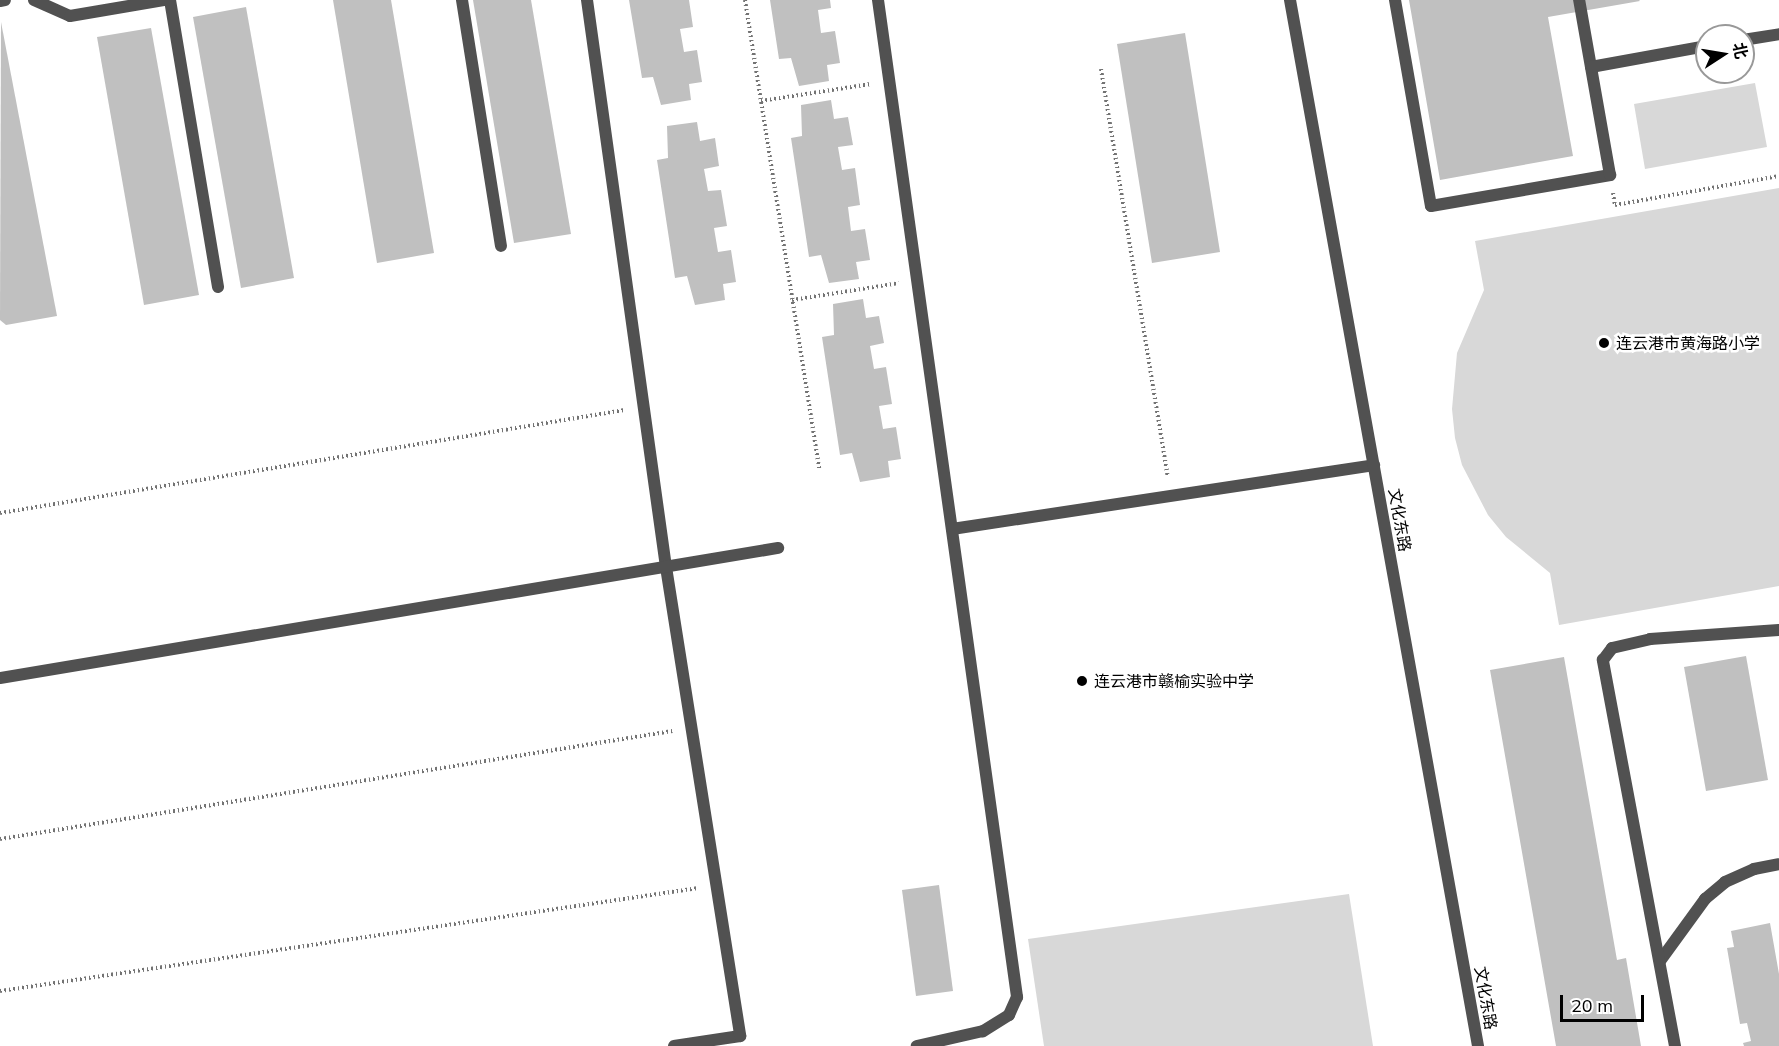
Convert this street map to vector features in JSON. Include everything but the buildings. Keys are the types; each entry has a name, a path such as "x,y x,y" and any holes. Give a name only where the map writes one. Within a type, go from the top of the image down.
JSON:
{"street":[{"path":"0,1 5,0"},
{"path":"34,0 70,16 164,0"},
{"path":"170,0 218,287"},
{"path":"462,0 501,246"},
{"path":"587,0 666,567 740,1036 674,1046"},
{"path":"878,0 1017,997 1008,1015 983,1031 917,1046"},
{"name":"文化东路","path":"1290,0 1478,1046"},
{"path":"1395,0 1431,206 1610,175 1579,0"},
{"path":"1755,38 1779,34"},
{"path":"1591,67 1695,48"},
{"path":"952,529 1374,465"},
{"path":"0,678 778,548"},
{"path":"1675,1046 1603,660 1612,648 1650,639 1779,630"},
{"path":"1660,961 1705,899 1725,882 1754,869 1779,864"}],"path":[{"path":"745,0 819,469"},
{"path":"1101,69 1171,496"},
{"path":"761,101 889,81"},
{"path":"1615,205 1779,176"},
{"path":"792,300 917,280"},
{"path":"0,513 644,407"},
{"path":"0,839 692,728"},
{"path":"0,991 716,886"}],"shaded area":[{"path":"1755,83 1767,147 1645,169 1634,104"},
{"path":"1779,188 1779,586 1559,625 1550,573 1506,537 1488,515 1462,465 1455,438 1452,409 1457,353 1484,290 1475,241"},
{"path":"1349,894 1373,1046 1044,1046 1028,939"}],"place":[{"name":"连云港市黄海路小学","path":"1604,343"},
{"name":"连云港市赣榆实验中学","path":"1082,681"}]}
